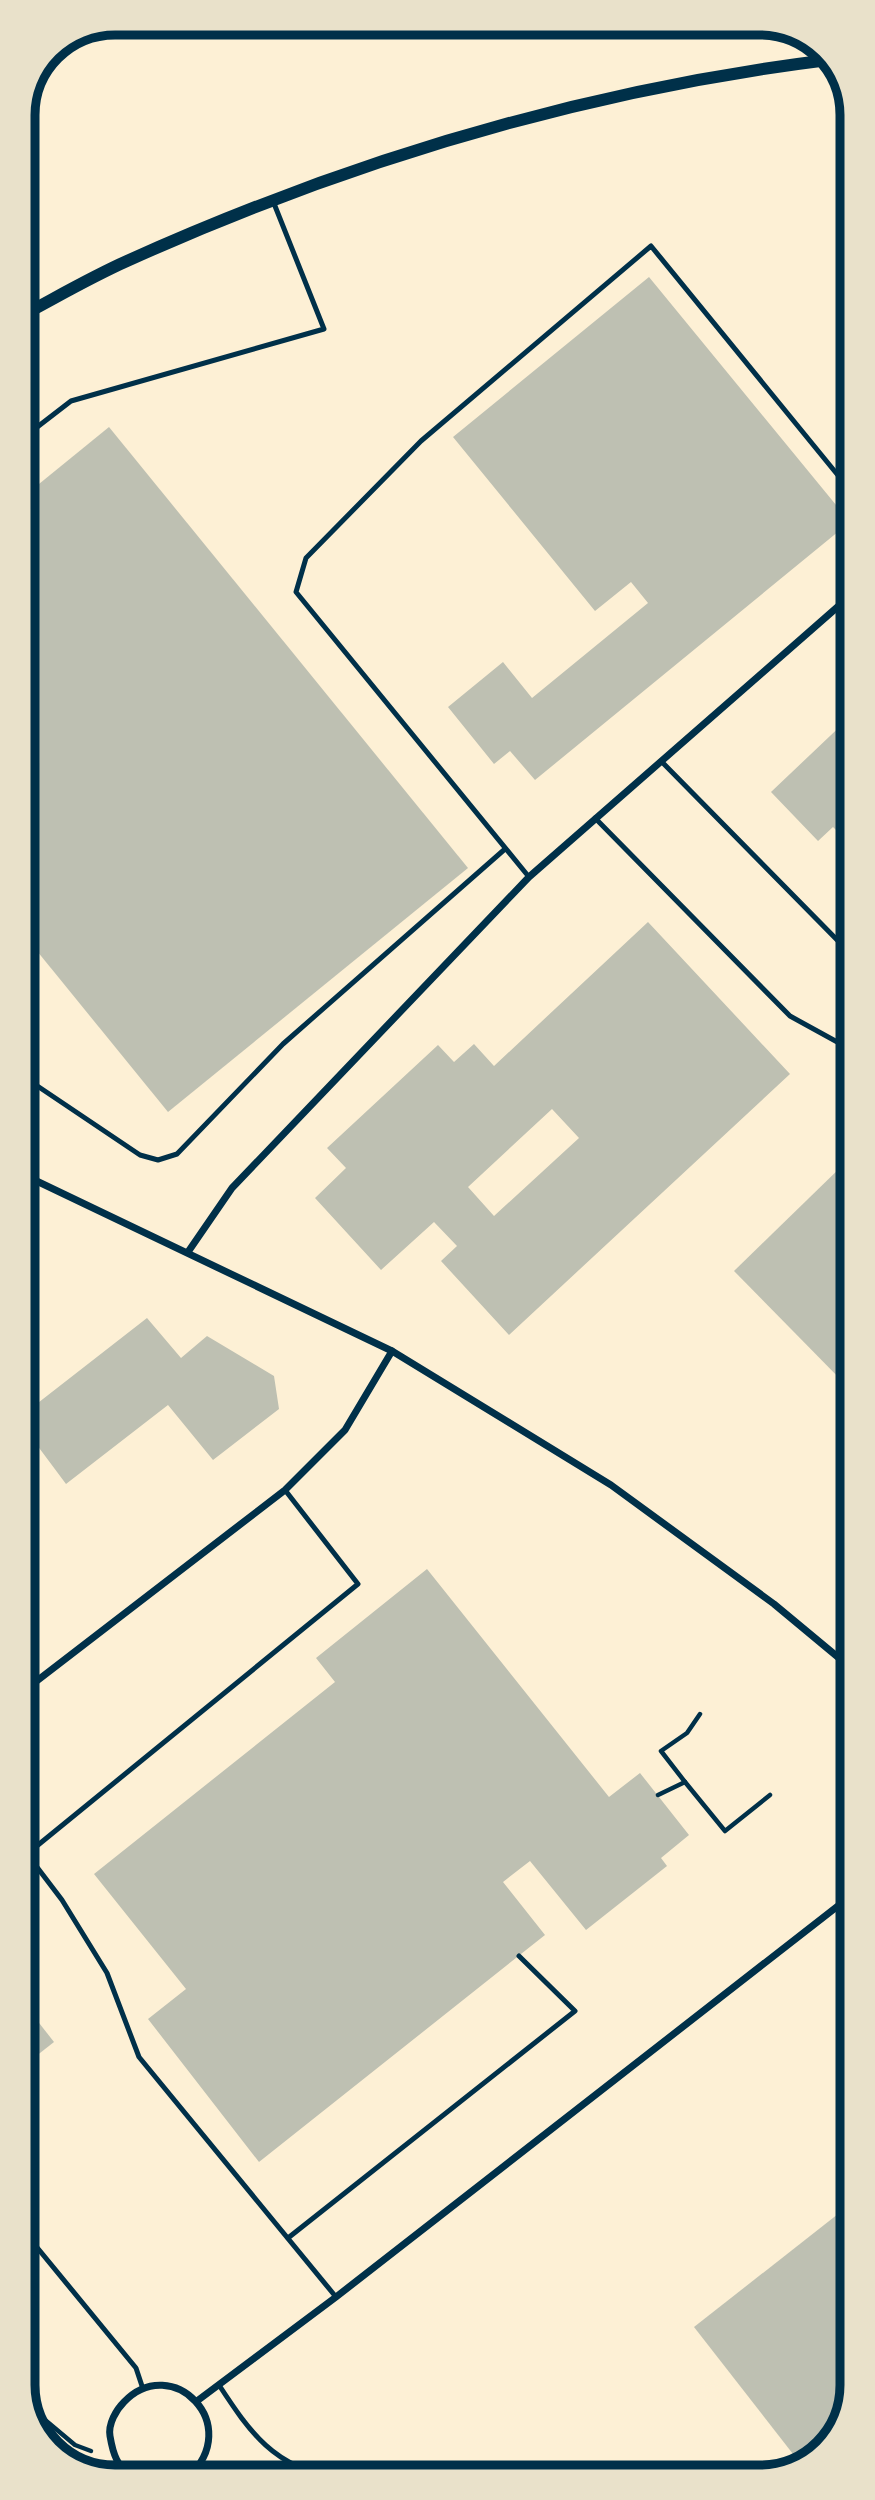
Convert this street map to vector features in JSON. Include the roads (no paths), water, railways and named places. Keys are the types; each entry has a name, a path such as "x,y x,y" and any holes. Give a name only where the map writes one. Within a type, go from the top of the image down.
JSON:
{"street":[{"path":"35,309 125,261 363,167 570,106 751,70 819,61"},
{"path":"188,1252 232,1188 529,877 594,817 840,605"},
{"path":"35,1180 392,1351 611,1485 774,1604 840,1659"},
{"path":"35,1682 285,1490 345,1430 392,1351"},
{"path":"197,2401 336,2297 840,1904"},
{"path":"120,2465 113,2454 109,2431 117,2409 133,2392 155,2385 178,2388 197,2401 208,2421 210,2443 201,2465"}],"lane":[{"path":"35,429 71,401 324,329 273,201"},
{"path":"529,877 296,592 306,558 421,441 651,246 840,478"},
{"path":"661,761 840,943"},
{"path":"594,817 790,1016 840,1044"},
{"path":"35,1084 141,1156 158,1160 177,1154 283,1044 505,849"},
{"path":"35,1846 358,1584 285,1490"},
{"path":"35,1865 62,1900 107,1973 139,2057 336,2297"},
{"path":"288,2238 575,2011 519,1956"},
{"path":"35,2245 136,2368 143,2389"},
{"path":"219,2385 245,2426 277,2457 301,2465"}]}
